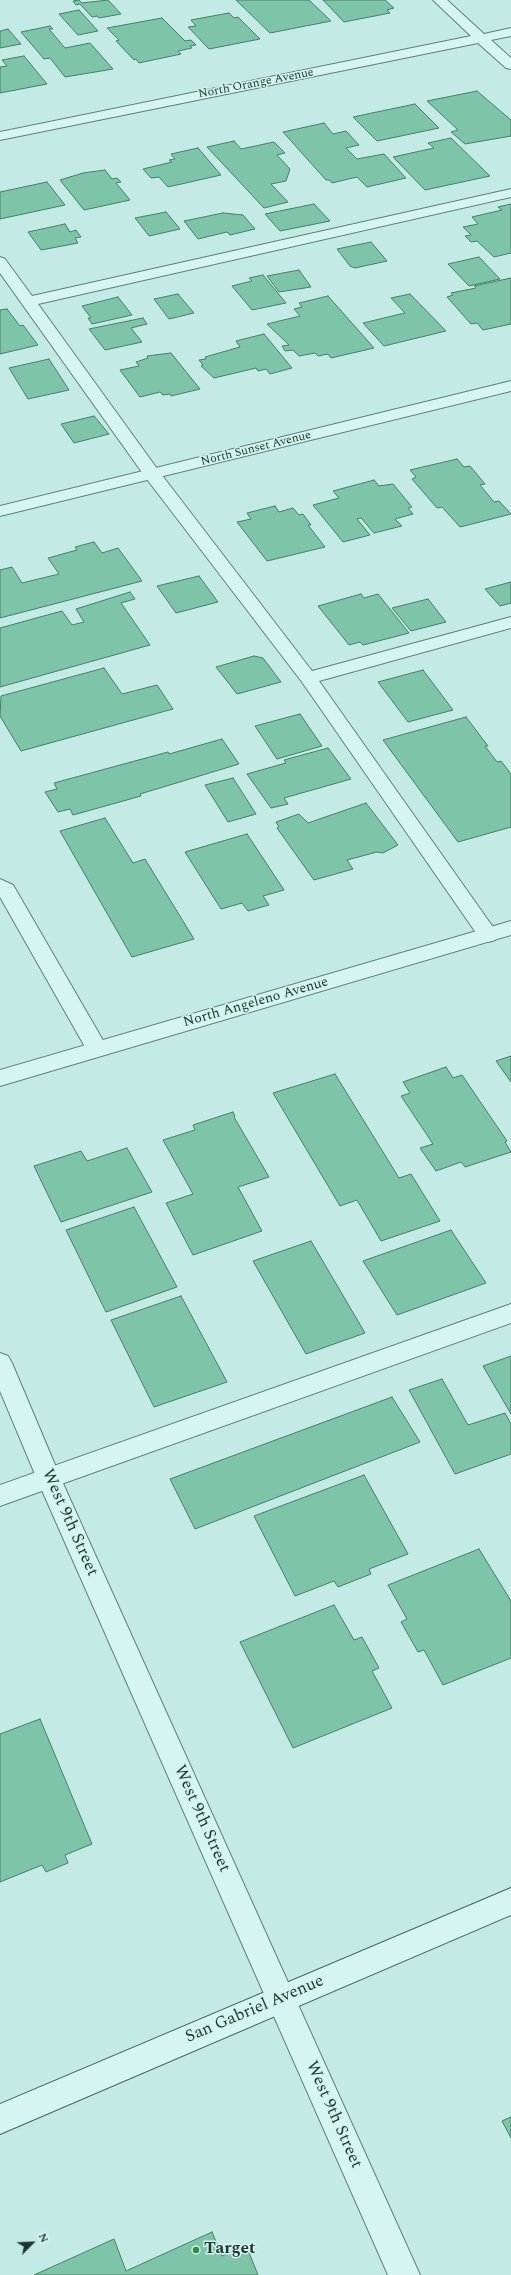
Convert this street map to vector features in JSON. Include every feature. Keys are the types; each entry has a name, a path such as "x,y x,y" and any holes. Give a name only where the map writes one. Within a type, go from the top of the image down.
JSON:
{"street":[{"path":"439,0 511,65"},
{"name":"North Orange Avenue","path":"0,136 511,32"},
{"path":"29,301 511,193"},
{"path":"0,262 152,474 308,678 488,935"},
{"name":"North Sunset Avenue","path":"0,511 511,386"},
{"path":"308,678 511,622"},
{"path":"0,886 6,890 97,1049"},
{"name":"North Angeleno Avenue","path":"0,1078 511,928"},
{"path":"0,1496 511,1313"},
{"name":"West 9th Street","path":"0,1363 49,1478 404,2275"},
{"name":"San Gabriel Avenue","path":"0,2119 511,1901"}],"building":[{"path":"79,0 82,3 108,0 121,14 99,18 97,16 92,17 80,4 76,5 73,1"},
{"path":"236,0 309,0 331,21 270,33"},
{"path":"323,0 385,0 394,8 387,10 390,13 344,22"},
{"path":"79,10 98,31 78,35 59,14"},
{"path":"229,13 234,18 238,17 260,39 209,49 188,27 196,26 191,20"},
{"path":"162,18 185,41 191,40 196,45 190,46 192,48 178,51 181,54 139,63 136,59 134,60 116,41 119,40 107,28"},
{"path":"50,26 53,29 49,29 65,48 90,43 113,69 65,77 50,58 44,59 21,32"},
{"path":"8,29 21,44 0,48 0,31"},
{"path":"24,56 47,84 0,93 0,67 7,66 2,60"},
{"path":"477,91 511,120 511,136 465,144 451,132 458,130 427,101"},
{"path":"415,104 439,128 377,141 353,117"},
{"path":"324,123 333,134 346,131 359,145 346,148 357,159 384,154 406,178 367,187 357,177 332,183 329,180 326,180 283,132"},
{"path":"451,138 490,176 425,190 393,157 434,148 428,143"},
{"path":"234,141 241,149 274,142 285,153 277,155 290,169 286,181 271,184 288,202 264,208 207,147"},
{"path":"198,148 221,175 168,187 159,177 151,178 143,169 172,162 169,160 175,159 171,154"},
{"path":"105,170 112,179 117,178 121,182 116,183 130,200 84,210 60,180 83,173"},
{"path":"47,182 65,205 0,219 0,192"},
{"path":"314,204 330,221 280,231 265,214"},
{"path":"511,204 511,253 494,257 477,241 471,242 465,236 471,235 463,227 478,224 472,217 502,210 498,207"},
{"path":"166,212 180,229 149,236 135,218"},
{"path":"223,213 243,215 255,229 230,235 227,232 198,239 184,221"},
{"path":"65,224 70,232 76,230 81,237 75,238 78,243 41,250 28,232"},
{"path":"371,242 387,261 355,268 350,266 337,249"},
{"path":"479,257 500,279 469,286 448,264"},
{"path":"299,270 311,287 279,292 267,276"},
{"path":"263,275 286,303 252,310 232,286 252,281 249,278"},
{"path":"511,278 511,324 483,330 477,323 471,324 447,297 453,295 451,293 476,288 474,286"},
{"path":"178,294 194,313 169,319 154,299"},
{"path":"410,294 446,331 384,346 363,323 405,313 391,298"},
{"path":"328,296 374,348 331,358 328,354 318,356 315,353 299,356 293,350 285,351 282,346 289,345 267,324 300,316 294,309 302,307 299,303"},
{"path":"118,297 132,315 92,324 88,318 91,318 82,306"},
{"path":"7,309 20,326 23,325 38,345 0,354 0,310"},
{"path":"143,318 147,324 131,328 142,342 105,350 89,329"},
{"path":"264,334 292,368 270,374 266,369 258,371 256,368 214,378 201,366 203,365 199,360 206,359 205,357 240,347 236,341"},
{"path":"171,353 200,389 171,396 170,394 163,395 160,392 140,397 120,370 139,366 136,362 148,358 147,356"},
{"path":"49,359 69,390 28,399 9,368"},
{"path":"94,416 109,434 74,443 61,424"},
{"path":"457,459 464,467 470,466 485,484 480,485 494,502 499,501 511,514 460,527 442,507 437,508 412,479 416,477 410,470"},
{"path":"374,480 379,486 393,484 412,507 408,508 413,514 395,519 402,526 374,533 361,518 357,519 370,535 343,542 313,505 339,498 333,491"},
{"path":"275,506 279,512 293,508 299,515 303,514 311,525 308,525 325,547 267,561 237,522 251,519 247,513"},
{"path":"94,542 102,553 118,548 142,581 0,618 0,570 12,567 22,583 59,574 48,558 77,550 75,547"},
{"path":"199,576 218,602 176,613 157,586"},
{"path":"511,582 511,603 500,606 485,589"},
{"path":"130,592 135,599 121,603 150,645 0,687 0,628 62,611 72,625 84,622 76,609"},
{"path":"361,594 364,598 378,594 409,633 363,645 360,642 349,645 318,606"},
{"path":"428,599 446,622 411,631 392,608"},
{"path":"254,656 263,658 281,682 237,694 216,667"},
{"path":"104,668 122,694 157,685 173,709 21,751 0,716 1,696"},
{"path":"423,670 453,710 408,722 378,682"},
{"path":"300,714 322,746 277,759 255,726"},
{"path":"466,717 488,746 485,746 497,762 501,761 511,774 511,827 458,842 383,740"},
{"path":"222,739 239,764 140,794 141,796 73,815 70,809 58,812 45,792 57,789 54,783"},
{"path":"328,748 351,779 284,798 288,804 271,808 247,774 286,763 284,760"},
{"path":"233,778 256,814 228,822 205,785"},
{"path":"366,803 398,845 383,853 377,852 347,860 353,869 314,880 277,828 279,827 276,822 299,814 308,823"},
{"path":"105,818 133,863 145,859 194,939 132,957 60,831"},
{"path":"247,834 284,890 263,896 269,905 248,911 242,903 221,909 185,852"},
{"path":"511,1056 511,1082 496,1061"},
{"path":"446,1067 453,1078 462,1075 507,1141 505,1142 511,1152 465,1167 461,1162 436,1171 420,1148 433,1144 401,1096 410,1093 403,1082"},
{"path":"335,1074 399,1178 411,1174 440,1221 381,1241 357,1200 340,1206 273,1093"},
{"path":"233,1112 234,1117 269,1177 238,1187 262,1231 193,1255 166,1203 193,1194 163,1140 195,1130 193,1125"},
{"path":"127,1148 152,1192 61,1222 34,1166 81,1151 87,1161"},
{"path":"134,1207 177,1287 106,1312 66,1230"},
{"path":"451,1230 486,1283 397,1315 363,1261"},
{"path":"311,1241 365,1333 306,1354 253,1261"},
{"path":"181,1296 227,1382 154,1407 111,1320"},
{"path":"511,1356 511,1414 483,1366"},
{"path":"442,1379 468,1425 505,1413 511,1424 511,1454 455,1474 409,1390"},
{"path":"392,1397 420,1442 195,1529 170,1479"},
{"path":"364,1475 408,1554 369,1569 371,1574 338,1587 334,1581 295,1596 254,1516"},
{"path":"479,1549 511,1601 511,1658 443,1685 424,1650 418,1652 401,1622 407,1619 388,1585"},
{"path":"334,1605 354,1640 362,1637 379,1668 372,1671 392,1708 293,1748 240,1642"},
{"path":"40,1719 92,1844 65,1855 68,1863 46,1872 42,1865 0,1882 0,1734"},
{"path":"511,2117 511,2138 502,2121"},
{"name":"Target","path":"212,2232 222,2256 246,2245 258,2275 34,2275 114,2239 126,2271"}],"place":[{"name":"Target","path":"196,2250"}]}
